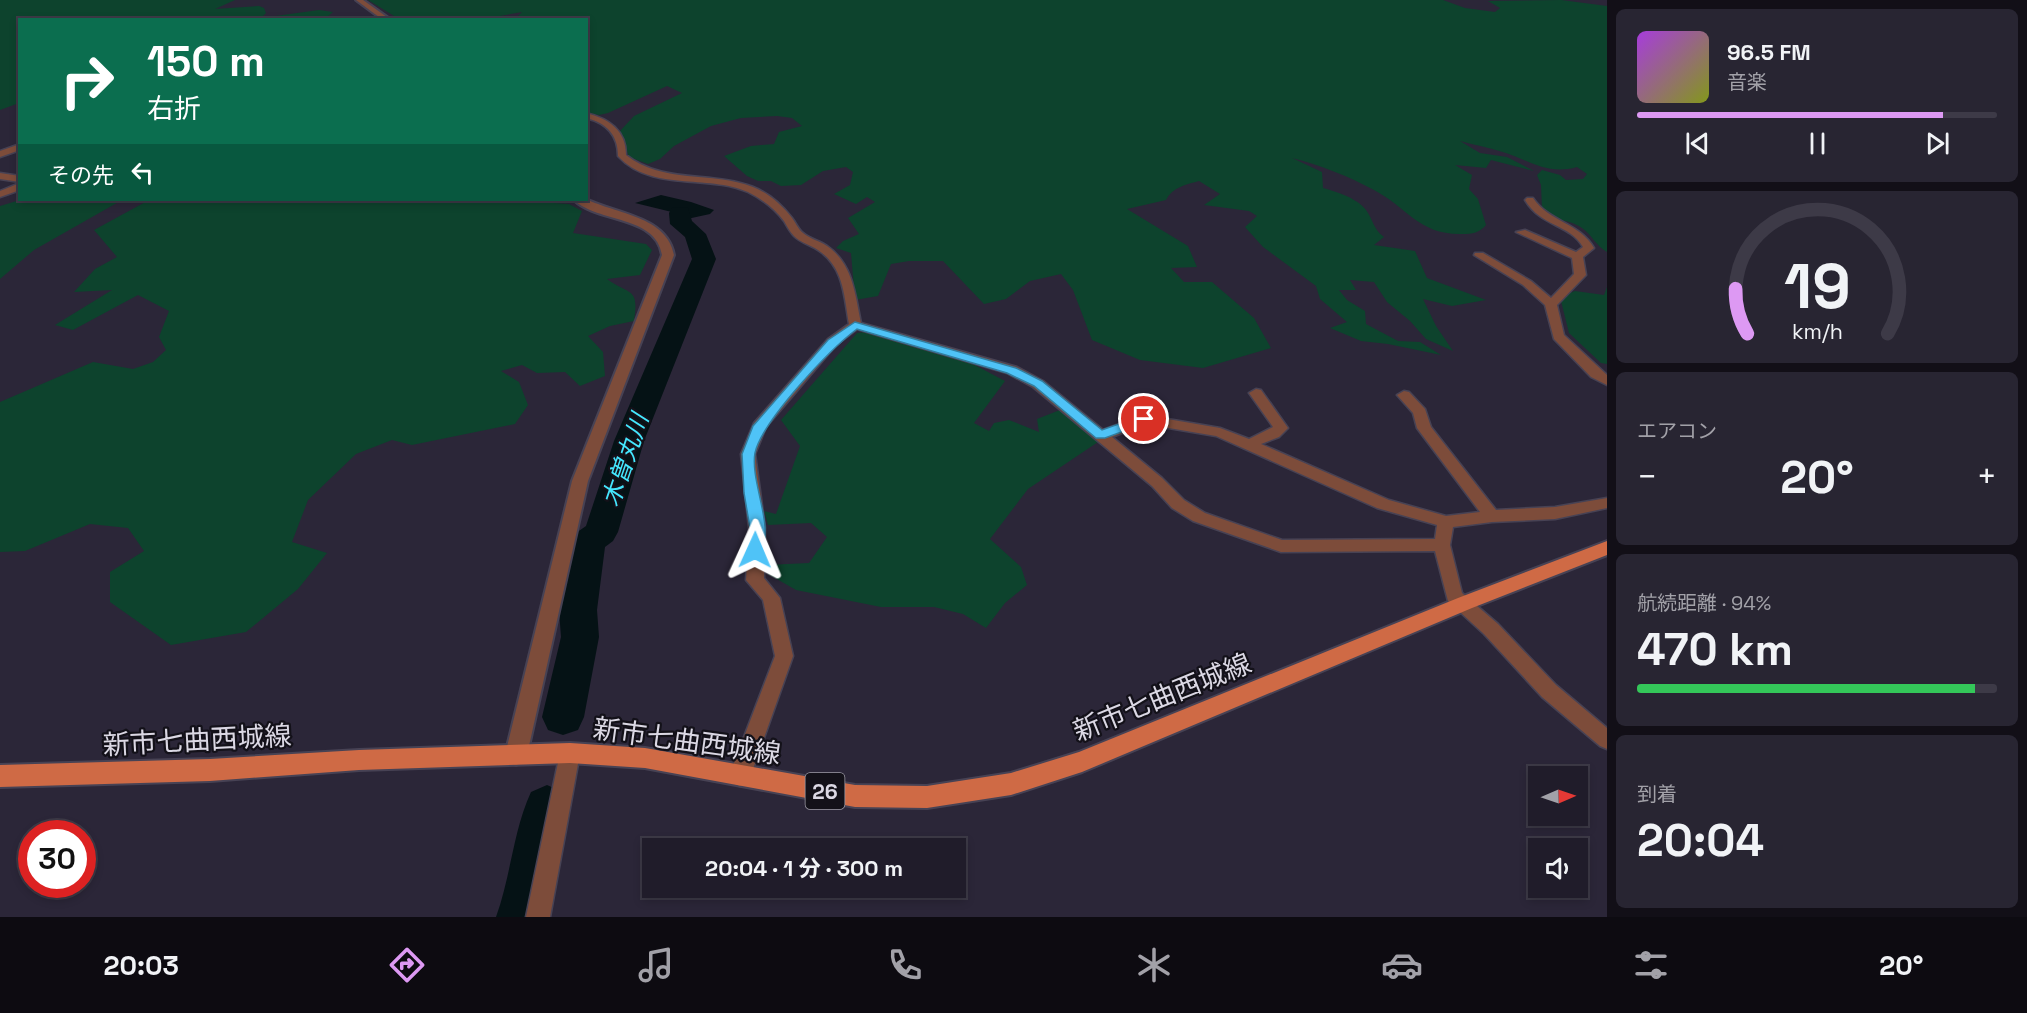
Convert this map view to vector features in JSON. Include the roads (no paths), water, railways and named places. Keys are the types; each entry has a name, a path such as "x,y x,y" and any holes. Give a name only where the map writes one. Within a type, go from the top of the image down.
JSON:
{"main road":[{"name":"新市七曲西城線","path":"0,776 210,770 359,760 570,753 645,758 855,796 927,796 1011,784 1082,762 1465,603 1607,548"}],"street":[{"path":"359,0 385,18"},
{"path":"588,116 602,119 614,127 623,147 622,156 634,165 671,177 731,183 750,190 778,208 798,235 823,248 838,260 844,269 855,325"},
{"path":"0,154 18,147"},
{"path":"0,176 18,179"},
{"path":"0,194 18,187"},
{"path":"1530,200 1534,209 1545,218 1577,232 1586,240 1588,248 1577,256"},
{"path":"516,755 580,481 668,255 666,243 648,227 581,201"},
{"path":"1521,232 1577,256"},
{"path":"1479,255 1527,284 1551,304 1558,336 1596,374 1607,381"},
{"path":"1551,304 1560,292 1580,275 1577,256"},
{"path":"855,325 1012,370 1038,384 1157,482 1178,504 1199,517 1281,546 1442,545"},
{"path":"740,776 784,656 771,598 755,580 757,528 748,454 759,426 832,342 855,325"},
{"path":"1251,446 1258,438 1275,435 1281,428 1256,393"},
{"path":"1404,395 1420,412 1424,428 1492,516"},
{"path":"1101,435 1144,419 1220,432 1383,504 1446,522 1492,516 1555,513 1607,503"},
{"path":"1446,522 1442,545 1454,596 1465,603 1549,692 1607,740"},
{"path":"538,917 570,753"}],"waterway":[{"name":"木曽丸川","path":"563,717 580,637 578,610 588,542 601,532 629,441 704,259 695,234 681,224 680,213"},
{"name":"木曽丸川","path":"521,917 528,897 547,807"}]}
